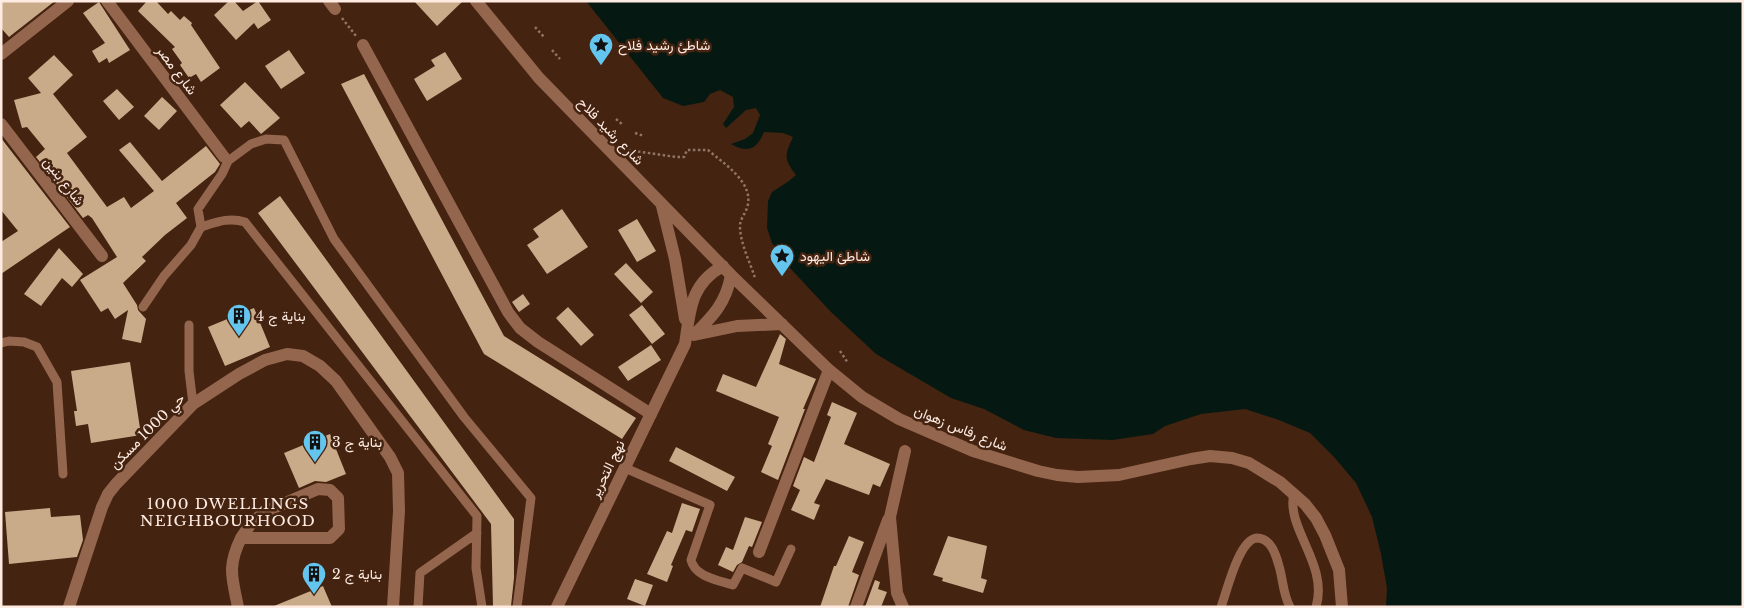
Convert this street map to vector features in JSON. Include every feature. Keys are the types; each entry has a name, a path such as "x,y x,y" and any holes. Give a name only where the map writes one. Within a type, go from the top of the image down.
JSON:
{"street":[{"path":"1,54 68,1"},
{"name":"شارع مصر","path":"107,1 224,157"},
{"name":"شارع رشيد فلاح","path":"476,1 539,78 727,271"},
{"path":"363,45 508,312 520,328 538,342 651,414"},
{"name":"شارع بنين","path":"1,124 102,256"},
{"path":"661,204 676,259 688,338 737,326 782,324"},
{"name":"نهج التحرير","path":"557,607 688,338 719,307 725,297 727,271 706,277 695,293 692,302 688,338"},
{"name":"شارع رفاس زهوان","path":"727,271 829,370 862,396 899,419 973,451 1038,471 1078,477 1130,474 1210,456 1232,458 1249,463 1294,493 1316,518 1339,570 1342,607"},
{"name":"حي 1000 مسكن","path":"69,607 108,494 193,404 239,374 265,360 287,354 303,356 320,366 336,381 390,457 398,473 399,511 392,607"},
{"path":"759,552 829,370"},
{"path":"903,607 897,592 890,518 905,451"},
{"path":"238,607 231,565 233,553 241,538 250,525 264,512 318,489 330,490 338,498 339,529 330,538 241,538"},
{"path":"856,607 892,508"}],"lane":[{"path":"143,307 164,276 191,245 201,227 198,208 222,174 228,161 250,144 266,139 284,140 334,239 464,417 531,498 517,607"},
{"path":"201,227 225,219 245,222 477,516 476,568 482,607"},
{"path":"189,325 189,371 193,404"},
{"path":"1,343 9,341 24,342 37,347 58,382 63,474"},
{"path":"625,468 710,505 691,560 699,573 733,586 742,568 776,582 791,549"},
{"path":"1294,493 1292,508 1317,573 1319,598 1316,607"},
{"path":"418,607 420,573 477,532"},
{"path":"1222,607 1240,554 1246,543 1253,538 1261,538 1271,545 1280,567 1290,607"}],"path":[{"path":"332,5 363,45"},
{"path":"535,27 544,37"},
{"path":"552,50 560,59"},
{"path":"616,119 623,126"},
{"path":"635,132 644,136"},
{"path":"626,150 684,157 687,150 708,150 743,182 748,195 748,203 739,223 756,280"},
{"path":"840,351 848,363"}],"shaded area":[{"path":"586,1 1743,1 1743,607 1386,607 1387,588 1372,517 1356,483 1310,433 1245,409 1201,414 1165,426 1153,434 1113,440 1056,438 1024,430 984,409 951,398 876,354 831,312 790,268 772,243 767,228 768,201 772,192 796,175 787,160 788,148 793,137 783,133 764,132 755,146 751,148 742,149 731,144 745,139 753,133 760,115 756,108 746,110 726,128 723,124 734,107 733,97 720,90 710,94 704,102 683,106 663,98"}],"building":[{"path":"1,1 55,1 9,37 1,28"},
{"path":"147,1 156,1 168,14 171,11 180,20 184,16 192,23 191,25 220,68 201,82 196,74 189,78 180,65 182,63 172,49 175,47 138,11"},
{"path":"229,1 234,1 243,11 258,1 271,20 258,29 254,23 236,40 214,15"},
{"path":"414,1 463,1 437,26"},
{"path":"99,2 130,50 109,63 107,58 99,63 92,51 105,43 83,13"},
{"path":"289,50 305,73 281,89 265,66"},
{"path":"445,52 462,79 427,101 414,79 435,66 431,60"},
{"path":"54,55 73,75 53,94 87,137 67,153 107,207 124,197 131,208 154,191 119,150 130,142 162,181 206,146 220,164 215,172 176,203 187,218 165,235 142,257 146,261 123,283 137,305 138,310 146,319 141,343 122,339 128,310 115,319 108,308 101,312 80,280 117,257 92,218 88,215 83,218 36,157 45,149 27,127 22,128 14,100 41,93 28,78"},
{"path":"364,74 504,336 636,418 622,439 484,354 341,84"},
{"path":"245,82 280,118 261,134 249,121 241,128 220,105"},
{"path":"117,89 134,107 119,120 103,101"},
{"path":"162,97 177,111 159,130 144,116"},
{"path":"1,138 70,227 1,274 1,242 18,231 1,210"},
{"path":"280,196 514,519 514,578 511,606 493,606 491,524 258,213"},
{"path":"562,209 588,247 547,274 527,245 539,237 533,229"},
{"path":"637,219 656,251 637,262 618,230"},
{"path":"59,248 83,274 72,287 62,278 41,306 24,294"},
{"path":"626,263 653,292 641,303 614,274"},
{"path":"523,294 530,304 519,312 512,302"},
{"path":"642,305 665,334 652,344 629,315"},
{"path":"568,307 594,335 581,346 556,318"},
{"name":"بناية ج 4","path":"254,308 270,347 225,366 208,327"},
{"path":"780,334 786,339 779,364 816,379 803,409 805,409 778,480 761,472 772,446 768,444 779,417 716,391 723,374 756,387"},
{"path":"651,345 661,360 628,381 618,367"},
{"path":"130,362 141,435 91,443 88,424 76,426 74,411 77,411 71,371"},
{"path":"832,402 857,413 844,444 890,464 880,487 873,484 869,495 826,479 814,503 820,505 814,520 791,510 800,490 793,486 804,457 814,462 831,417 827,415"},
{"name":"بناية ج 3","path":"330,434 346,474 326,482 315,481 299,488 284,453"},
{"path":"676,447 735,477 727,491 669,461"},
{"path":"682,503 700,509 692,532 686,530 671,565 673,566 667,582 647,574 667,531 672,533"},
{"path":"50,508 51,517 80,515 83,540 77,557 9,564 5,512"},
{"path":"745,517 762,522 752,547 749,546 742,562 737,565 733,572 718,565 726,547 733,550"},
{"path":"849,536 864,542 852,572 859,575 848,607 820,607 834,566 836,566"},
{"path":"948,536 987,546 981,578 987,580 983,593 942,581 943,578 933,575"},
{"path":"635,579 653,585 645,606 627,599"},
{"path":"875,580 880,582 878,589 887,592 881,607 865,607"},
{"name":"بناية ج 2","path":"323,586 332,607 274,607 274,606"}],"place":[{"name":"شاطئ رشيد فلاح","path":"601,66"},
{"name":"شاطئ اليهود","path":"782,277"},
{"name":"بناية ج 4","path":"239,337"},
{"name":"بناية ج 3","path":"315,463"},
{"name":"بناية ج 2","path":"314,595"}],"district":[{"name":"1000 DWELLINGS NEIGHBOURHOOD","path":"228,512"}]}
